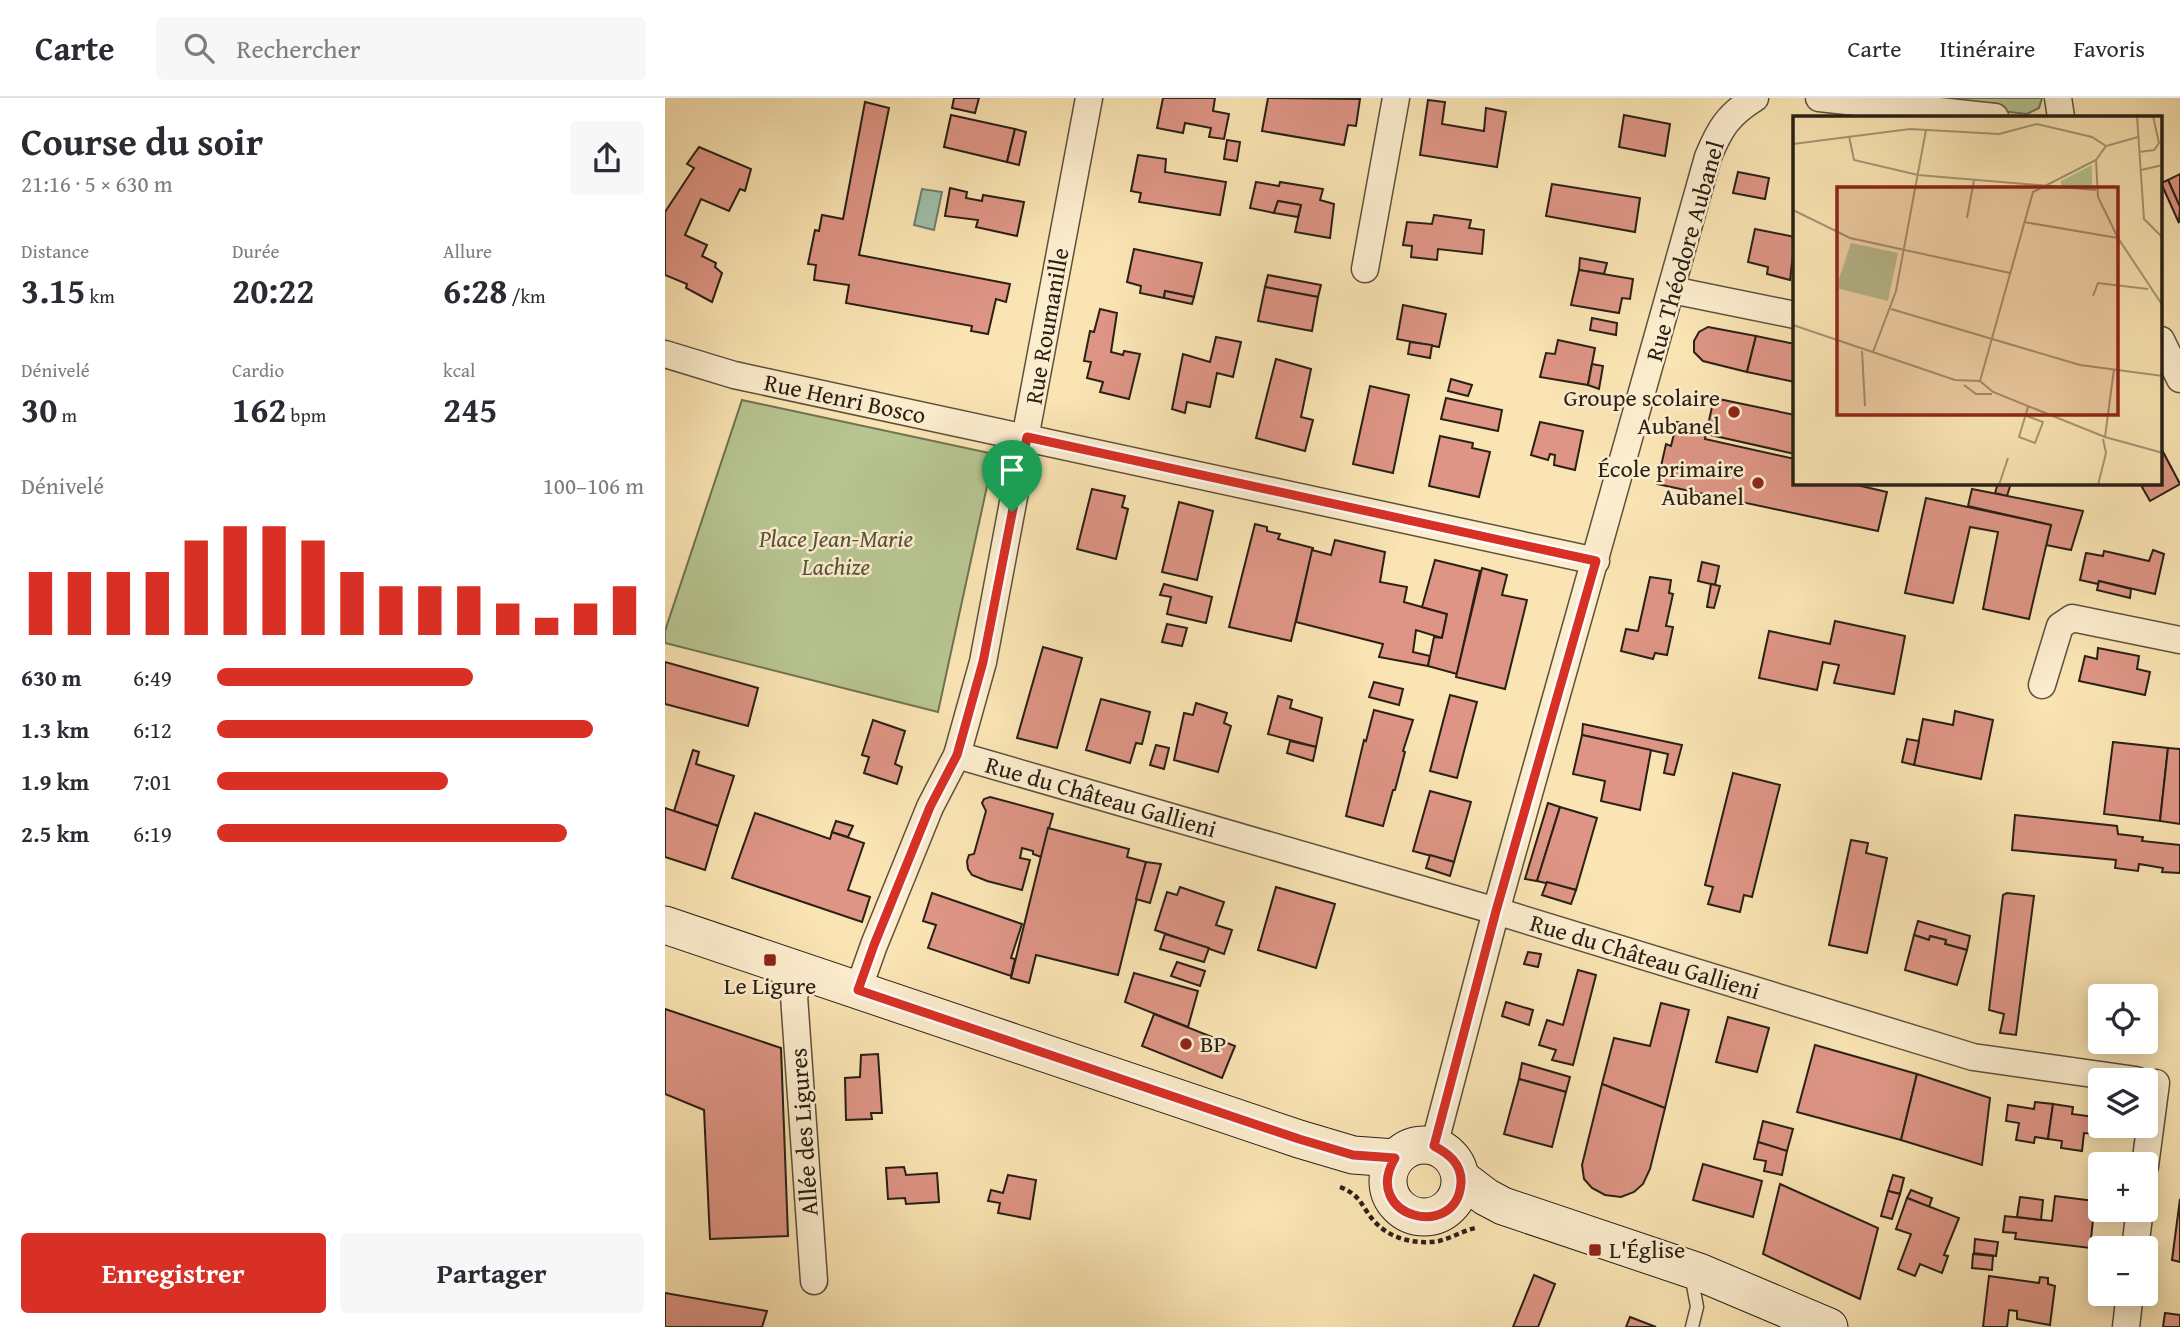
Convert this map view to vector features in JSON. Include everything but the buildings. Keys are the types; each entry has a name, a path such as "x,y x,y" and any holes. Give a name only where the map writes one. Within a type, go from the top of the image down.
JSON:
{"main road":[{"path":"665,925 1353,1155 1391,1171"},
{"path":"665,940 1348,1168 1391,1171"},
{"path":"1419,1145 1434,1146 1447,1153 1457,1164 1456,1192 1440,1214 1426,1218 1413,1216 1400,1209 1391,1198 1391,1171 1406,1149 1419,1145"},
{"path":"1456,1192 1495,1216 1648,1267 1802,1327"},
{"path":"1456,1192 1486,1197 1503,1206 1687,1268 1829,1327"}],"street":[{"name":"Rue Roumanille","path":"858,990 930,807 957,755 983,662 1089,98"},
{"path":"1365,269 1396,98"},
{"name":"Rue Théodore Aubanel","path":"1434,1146 1496,911 1709,157 1721,127 1738,108 1755,98"},
{"path":"1819,98 1860,100 1987,116"},
{"path":"1672,290 1793,315"},
{"path":"2163,346 2173,378"},
{"name":"Rue Henri Bosco","path":"665,354 734,375 1596,561"},
{"path":"2042,685 2060,626 2072,618 2180,640"},
{"name":"Rue du Château Gallieni","path":"957,755 1496,911 1973,1057 2088,1073"},
{"name":"Allée des Ligures","path":"797,985 794,996 814,1281"},
{"path":"2126,1327 2128,1306"}],"lane":[{"path":"1692,1327 1697,1307 1693,1285"}],"green space":[{"path":"1888,98 2042,98 2039,108 2027,114"},
{"name":"Place Jean-Marie Lachize","path":"742,400 994,454 938,712 665,643 665,631"}],"shaded area":[{"path":"922,189 942,192 934,230 914,225"}],"place":[{"name":"Groupe scolaire Aubanel","path":"1734,412"},
{"name":"École primaire Aubanel","path":"1758,483"},
{"name":"Le Ligure","path":"770,960"},
{"name":"BP","path":"1186,1044"},
{"name":"L'Église","path":"1595,1250"}],"route":[{"path":"1027,437 1596,561 1496,911 1434,1146 1447,1153 1457,1164 1461,1178 1457,1198 1452,1206 1440,1214 1426,1218 1413,1216 1400,1209 1391,1198 1387,1185 1388,1175 1395,1158 1353,1155 1299,1139 858,990 930,807 957,755 983,662 1012,512 1027,437"}]}
